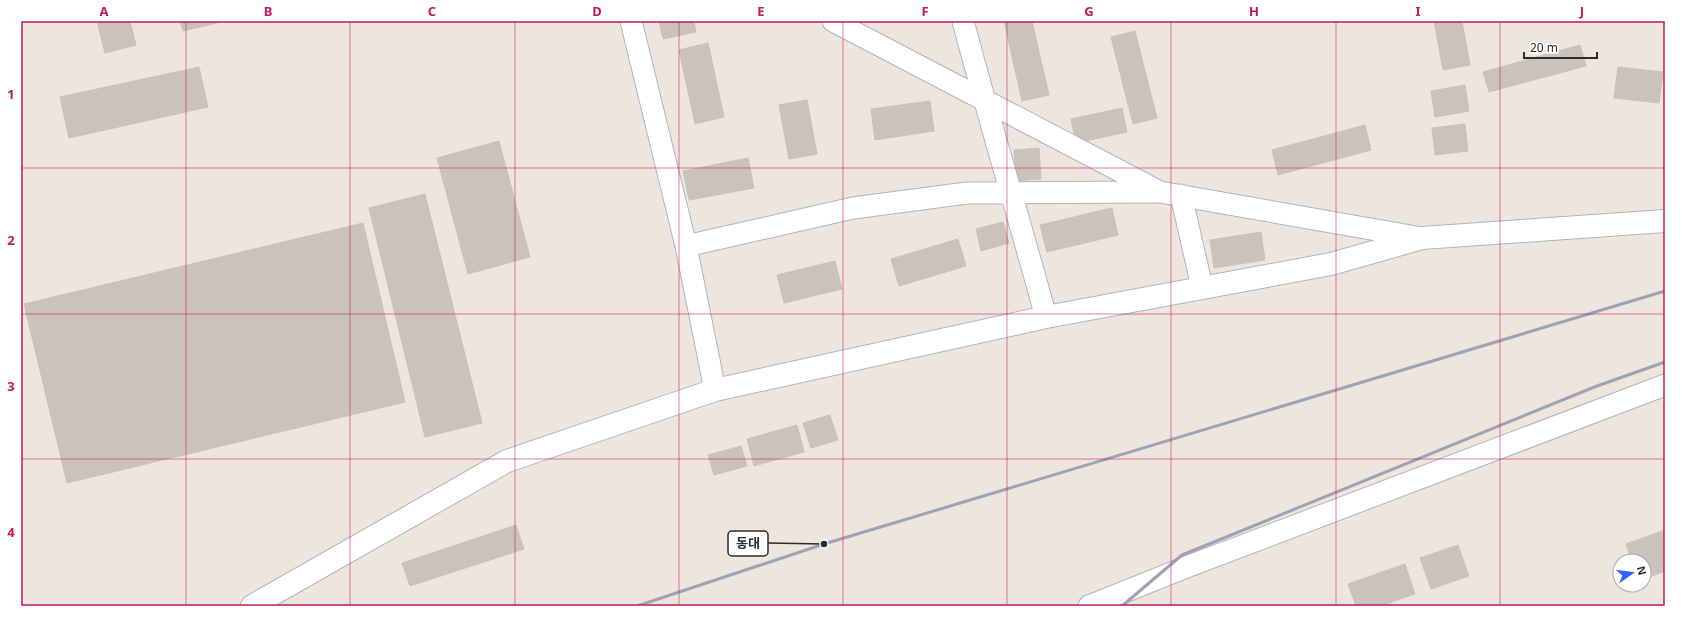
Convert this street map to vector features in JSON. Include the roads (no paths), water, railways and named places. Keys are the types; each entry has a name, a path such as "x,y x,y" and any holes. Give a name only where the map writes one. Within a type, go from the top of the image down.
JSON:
{"street":[{"path":"631,21 686,246 715,390"},
{"path":"833,21 1160,192"},
{"path":"963,21 983,100 1012,192 1046,317"},
{"path":"686,246 853,208 967,193 1012,192 1160,192 1422,238"},
{"path":"1181,195 1202,287"},
{"path":"252,606 508,461 715,390 1046,317 1330,264 1422,238 1665,221"},
{"path":"1089,606 1189,566 1665,385"}],"railway":[{"path":"637,606 824,544 1665,291"},
{"path":"1122,606 1182,555 1597,386 1665,362"}],"place":[{"name":"동대","path":"824,544"}]}
